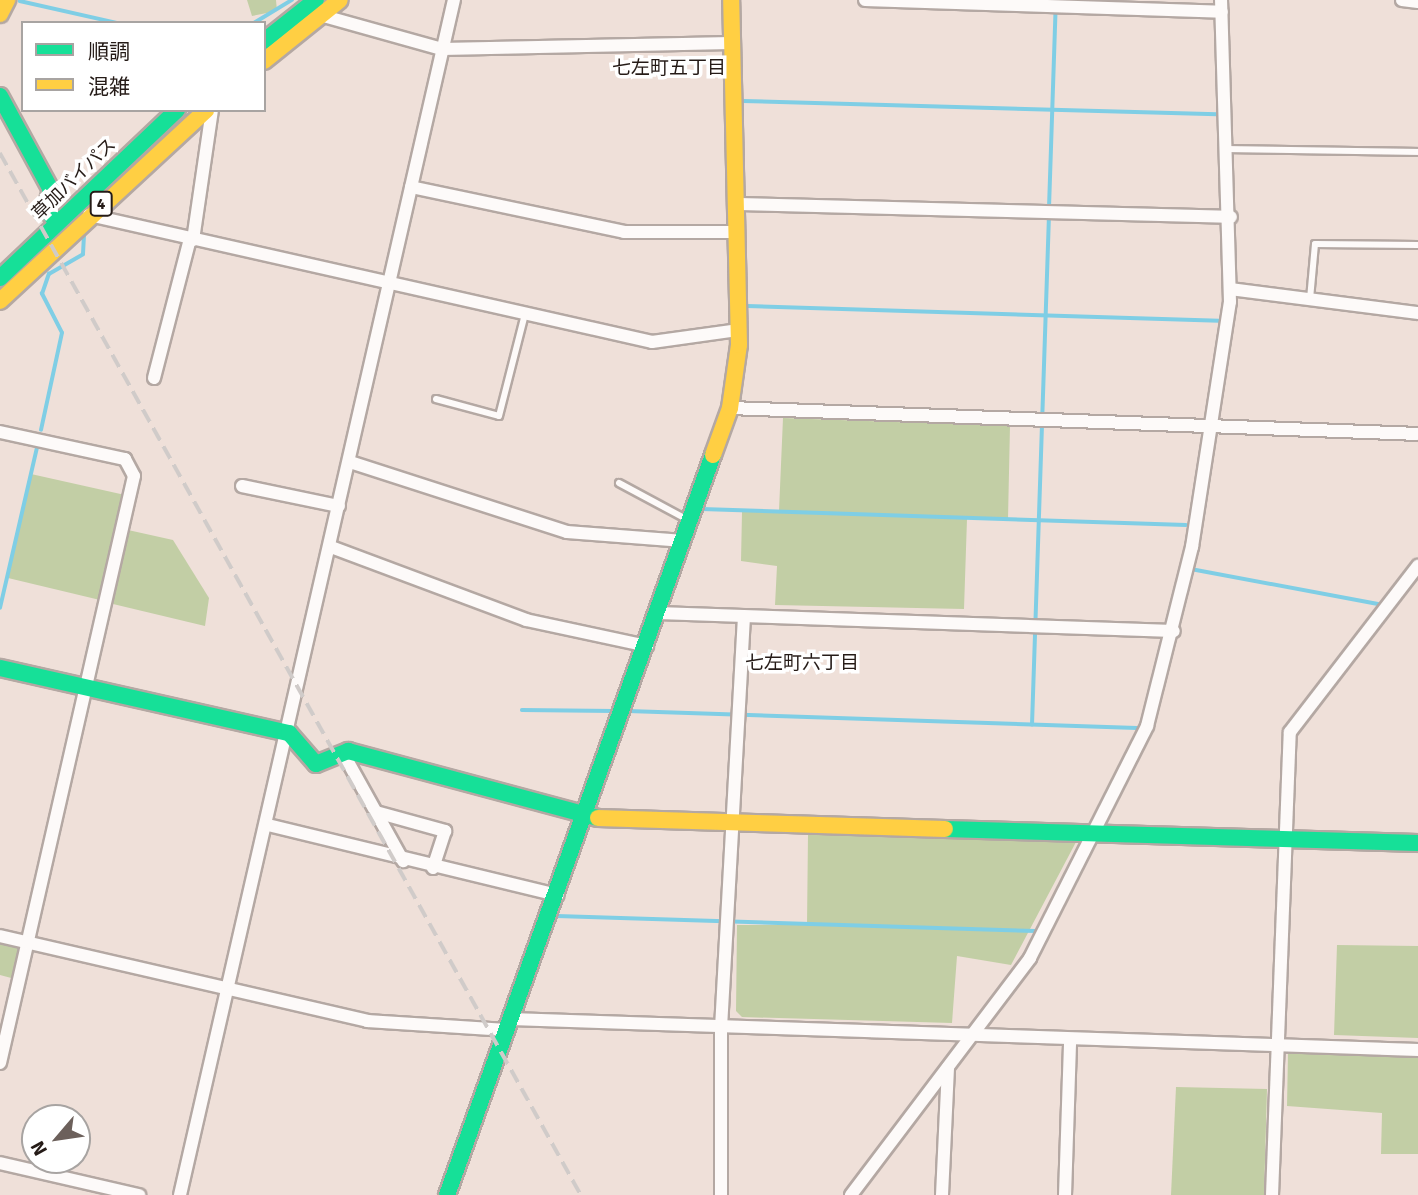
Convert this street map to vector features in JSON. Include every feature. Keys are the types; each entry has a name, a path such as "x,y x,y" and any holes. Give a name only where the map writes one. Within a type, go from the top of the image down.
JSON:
{"main road":[{"path":"0,14 7,0"},
{"path":"266,40 318,8 340,0"},
{"path":"447,1195 586,818 730,408 739,330 731,0"},
{"path":"266,59 318,8"},
{"path":"0,96 51,190 46,208 56,222"},
{"name":"草加バイパス","path":"0,278 175,112"},
{"name":"草加バイパス","path":"0,301 89,215 204,112"},
{"path":"0,668 87,684 289,733 316,764 343,753 482,785 586,818 1418,843"}],"street":[{"path":"180,1195 268,825 388,283 454,0"},
{"path":"851,1195 1030,958 1147,726 1174,631 1211,424 1230,289 1231,217 1222,6 865,0"},
{"path":"1402,0 1418,2"},
{"path":"318,8 442,49 732,43"},
{"path":"154,379 191,239 212,112"},
{"path":"411,187 624,232 737,232"},
{"path":"736,204 1231,217"},
{"path":"89,215 652,342 739,330"},
{"path":"1230,289 1418,313"},
{"path":"730,408 1211,424 1418,434"},
{"path":"0,432 125,459 134,476 0,1063"},
{"path":"350,462 576,534 684,541"},
{"path":"242,485 339,506"},
{"path":"331,547 526,620 647,646"},
{"path":"1272,1195 1283,839 1290,732 1418,566"},
{"path":"658,613 1174,631"},
{"path":"721,1195 721,1028 744,618"},
{"path":"343,753 403,861"},
{"path":"376,812 444,831 433,868"},
{"path":"268,825 403,861 558,895"},
{"path":"0,936 229,986 367,1021 721,1028 970,1038 1418,1050"},
{"path":"1065,1195 1070,1041"},
{"path":"942,1195 948,1067"},
{"path":"0,1163 139,1195"}],"lane":[{"path":"1228,149 1418,152"},
{"path":"1310,299 1315,244 1418,245"},
{"path":"436,399 499,416 526,314"},
{"path":"618,483 690,522"}],"green space":[{"path":"247,0 276,0 277,11 252,16"},
{"path":"783,418 1010,426 1008,519 967,519 964,609 775,605 777,566 741,561 742,512 779,511"},
{"path":"31,474 125,495 100,600 8,578"},
{"path":"128,530 173,540 209,598 205,626 113,604"},
{"path":"808,834 1076,842 1011,965 957,956 952,1023 742,1017 736,1011 737,925 807,925"},
{"path":"0,943 20,948 15,979 0,975"},
{"path":"1337,945 1418,946 1418,1038 1334,1035"},
{"path":"1288,1052 1418,1055 1418,1154 1381,1154 1382,1113 1287,1106"},
{"path":"1176,1087 1267,1089 1264,1195 1171,1195"}],"waterway":[{"path":"257,21 292,0"},
{"path":"1049,208 1056,0"},
{"path":"20,1 109,21"},
{"path":"743,101 1217,114"},
{"path":"1032,725 1049,215"},
{"path":"41,430 62,333 42,294 49,274 83,254 84,236"},
{"path":"747,306 1219,321"},
{"path":"0,608 38,444"},
{"path":"702,509 1186,525"},
{"path":"1191,569 1378,604"},
{"path":"522,710 614,711"},
{"path":"628,711 1137,728"},
{"path":"557,916 1036,931"}],"railway":[{"path":"0,153 581,1195"}],"traffic: fast":[{"path":"266,39 316,0"},
{"path":"0,96 51,190 46,208 56,222"},
{"path":"0,278 175,112"},
{"path":"447,1195 713,455"},
{"path":"0,668 289,733 316,764 348,751 598,818"},
{"path":"945,829 1418,843"}],"traffic: slow":[{"path":"0,14 7,0"},
{"path":"266,59 340,0"},
{"path":"713,455 730,408 739,345 731,0"},
{"path":"0,301 204,112"},
{"path":"598,818 945,829"}],"district":[{"name":"七左町五丁目","path":"669,69"},
{"name":"七左町六丁目","path":"802,664"}]}
